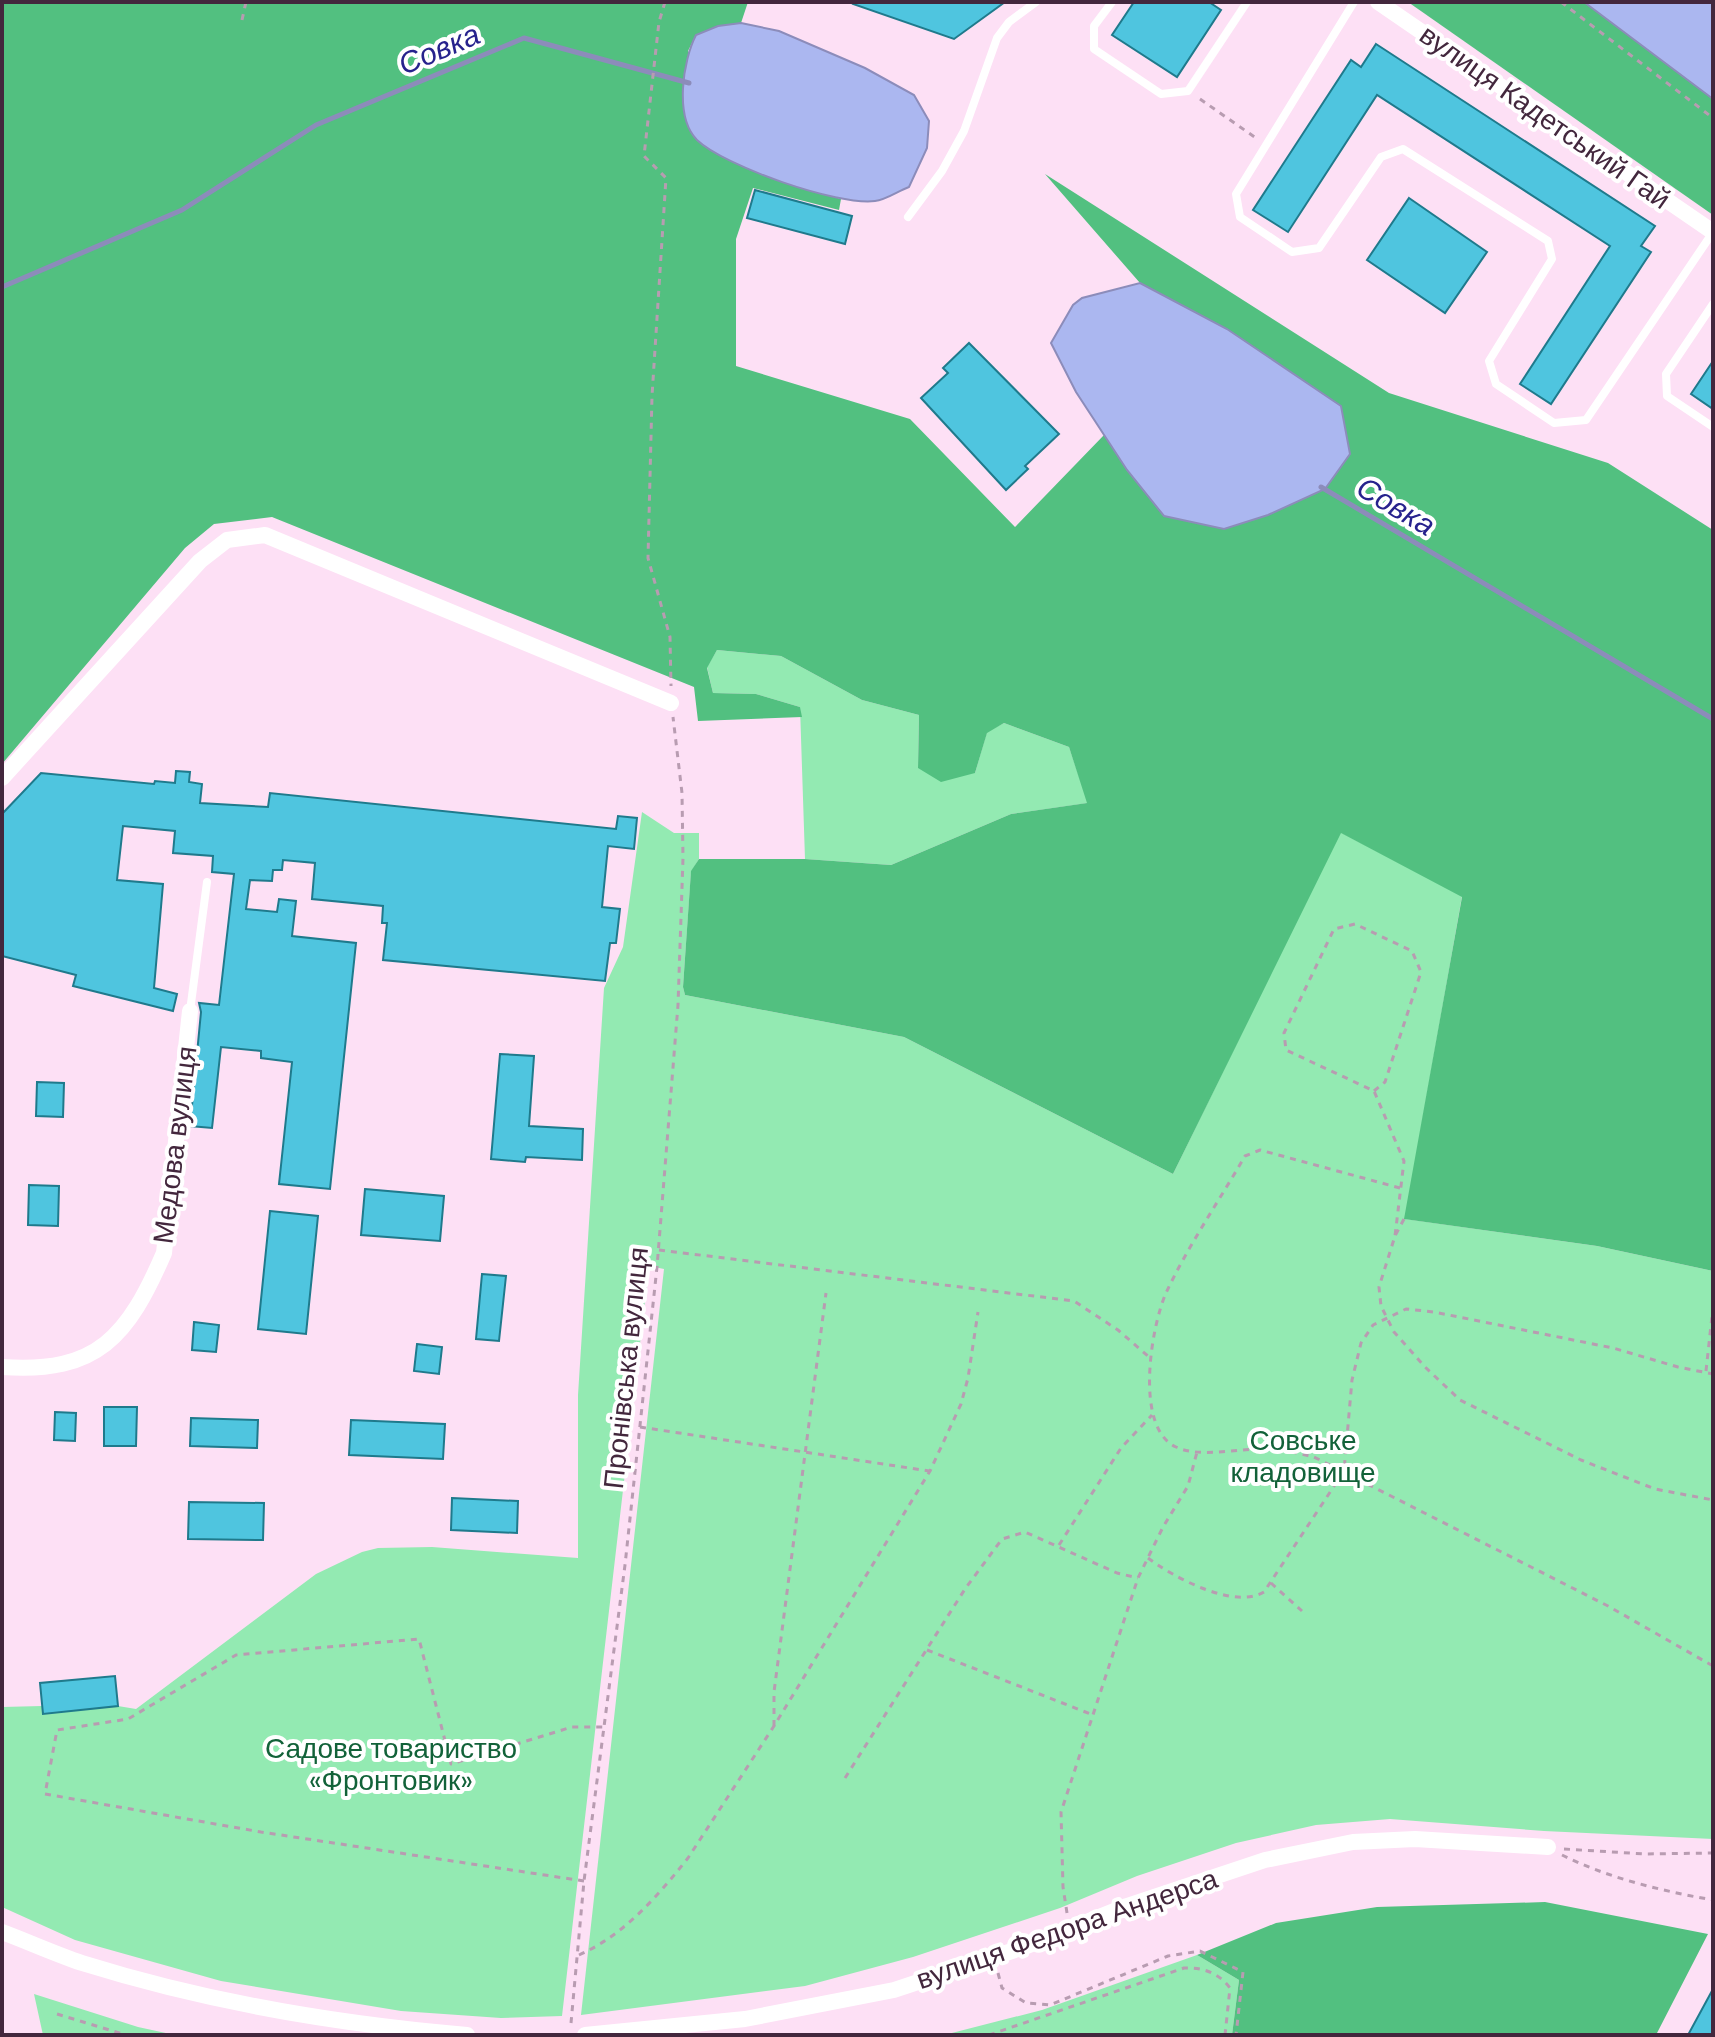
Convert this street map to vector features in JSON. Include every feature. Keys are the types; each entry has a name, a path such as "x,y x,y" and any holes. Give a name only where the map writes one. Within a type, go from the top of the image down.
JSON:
{"street":[{"name":"вулиця Кадетський Гай","path":"1378,2 1713,232"},
{"path":"2,778 200,561 227,540 265,535 671,703"},
{"name":"Медова вулиця","path":"2,1367 34,1370 86,1359 114,1338 151,1282 164,1253 190,1011"},
{"name":"вулиця Федора Андерса","path":"585,2035 745,2019 894,1990 1265,1860 1353,1842 1415,1839 1548,1847"},
{"path":"2,1932 81,1962 195,1993 282,2012 386,2028 467,2035"}],"lane":[{"path":"908,217 942,171 964,131 997,38 1009,22 1036,2"},
{"path":"1112,2 1094,26 1094,49 1161,94 1188,91 1247,2"},
{"path":"1354,2 1236,194 1240,217 1292,252 1319,248 1381,157 1403,149 1548,241 1552,259 1489,361 1496,384 1554,423 1586,420 1713,232"},
{"path":"1713,304 1666,374 1667,396 1713,427"},
{"path":"190,1011 207,882"}],"path":[{"path":"242,20 246,2"},
{"name":"Пронівська вулиця","path":"570,2035 584,1881 659,1250 678,1005 682,793 671,703 670,637 648,558 652,396 666,178 644,156 659,22 665,2"},
{"path":"1561,2 1713,118"},
{"path":"1188,91 1266,145"},
{"path":"1374,1091 1385,1082 1421,972 1412,951 1355,924 1334,929 1284,1033 1286,1050 1374,1091 1404,1161 1395,1236"},
{"path":"1400,1188 1260,1150 1245,1156 1165,1296 1150,1358 1153,1414 1166,1441 1177,1448 1197,1452 1273,1449 1314,1457 1641,1623 1713,1666"},
{"path":"1404,1219 1395,1236 1379,1287 1381,1306 1394,1332 1460,1400 1581,1460 1655,1489 1713,1500"},
{"path":"659,1250 1074,1301 1118,1330 1150,1358"},
{"path":"774,1726 774,1692 826,1293"},
{"path":"1705,1372 1713,1307"},
{"path":"1148,1558 1165,1571 1194,1585 1236,1597 1255,1597 1271,1583 1344,1471 1352,1380 1361,1343 1373,1325 1406,1309 1613,1348 1713,1374"},
{"path":"577,1956 604,1944 667,1885 774,1726 930,1471 961,1404 978,1312"},
{"path":"1059,1545 1121,1448 1153,1414"},
{"path":"640,1427 930,1471"},
{"path":"1069,1929 1063,1887 1061,1812 1138,1578 1188,1486 1197,1452"},
{"path":"845,1778 1002,1539 1025,1532 1117,1573 1138,1578"},
{"path":"1271,1583 1302,1611"},
{"path":"584,1881 261,1832 45,1794 57,1730 128,1719 236,1655 419,1639 451,1764 572,1727 604,1727"},
{"path":"927,1650 1093,1715"},
{"path":"1548,1847 1644,1854 1713,1853"},
{"path":"1548,1847 1584,1866 1671,1892 1713,1900"},
{"path":"993,1957 1002,1988 1026,2003 1050,2005 1168,1956 1200,1951 1243,1972 1236,2035"},
{"path":"989,2035 1194,1967 1223,1979 1230,1988 1225,2035"},
{"path":"57,2014 126,2035"}],"green space":[{"path":"2,2 748,2 741,23 718,26 696,35 688,51 771,178 841,199 839,210 753,188 736,239 736,366 910,419 1015,527 1104,435 1127,470 1227,329 1140,283 1045,174 1389,393 1608,463 1713,530 1713,1271 1597,1246 1404,1219 1462,897 1341,833 1173,1174 904,1037 685,995 691,871 699,859 805,859 891,865 1011,814 1087,803 1069,747 1004,723 987,733 975,773 941,782 918,768 919,715 862,700 781,656 717,650 707,668 713,693 756,694 800,707 802,717 698,721 694,687 272,517 214,524 185,548 2,764"},
{"path":"1408,2 1584,2 1713,99 1713,215"},
{"path":"717,650 781,656 862,700 919,715 918,768 975,773 987,732 1004,723 1069,747 1088,803 1011,814 891,865 805,859 800,707 756,694 713,693 707,667"},
{"path":"642,812 674,833 699,833 699,859 691,872 685,995 904,1037 1173,1174 1340,832 1462,896 1405,1219 1597,1246 1713,1271 1713,1839 1544,1831 1390,1819 1316,1825 1236,1843 1137,1876 1060,1908 913,1957 805,1986 581,2015 664,1269 649,1266 562,2016 501,2018 401,2011 221,1981 75,1940 2,1907 2,1707 42,1706 43,1711 118,1706 136,1709 316,1574 362,1552 378,1548 432,1547 578,1558 578,1395 604,988 623,947"},
{"path":"1545,1902 1708,1934 1656,2035 1232,2035 1239,1980 1197,1955 1276,1923 1377,1907"},
{"path":"1197,1955 1239,1980 1232,2035 944,2035 1042,2010"},
{"path":"34,1994 138,2027 175,2035 43,2035"}],"water":[{"path":"1584,2 1713,2 1713,99"},
{"path":"741,23 779,31 865,68 914,95 929,121 927,148 909,187 875,201 835,197 755,172 697,140 685,117 683,103 691,46 696,35 718,26"},
{"path":"1140,283 1227,329 1341,406 1350,454 1325,489 1268,515 1224,529 1164,516 1127,470 1076,392 1051,343 1073,305 1082,298"}],"building":[{"path":"854,2 1005,2 954,39"},
{"path":"1134,2 1209,2 1221,10 1177,77 1112,35"},
{"path":"1376,44 1655,226 1641,246 1651,252 1551,404 1520,384 1610,246 1377,95 1288,232 1253,210 1351,60 1361,67"},
{"path":"755,190 852,216 845,244 747,218"},
{"path":"1409,198 1487,252 1445,313 1367,260"},
{"path":"969,343 1059,434 1025,466 1028,469 1006,490 921,398 948,373 943,368"},
{"path":"1713,361 1713,409 1691,394"},
{"path":"176,771 190,772 189,782 202,784 200,803 268,807 270,793 616,829 618,816 637,818 634,849 608,846 602,907 620,909 616,943 610,943 605,981 383,960 387,923 382,923 383,906 312,899 315,863 283,860 282,870 273,870 272,881 250,880 246,909 277,912 279,899 296,901 292,936 356,943 330,1189 279,1184 292,1062 261,1058 261,1051 221,1047 212,1128 190,1126 201,1012 199,1003 219,1005 234,874 212,872 213,856 173,853 175,831 123,826 117,880 163,884 154,988 177,994 173,1011 73,986 76,975 2,956 2,814 41,773 154,784 155,781 175,783"},
{"path":"500,1054 534,1056 529,1126 583,1129 582,1160 526,1157 525,1162 491,1159"},
{"path":"37,1082 64,1083 63,1117 36,1116"},
{"path":"29,1185 59,1186 58,1226 28,1225"},
{"path":"365,1189 444,1196 440,1241 361,1235"},
{"path":"270,1211 318,1216 306,1334 258,1329"},
{"path":"482,1274 506,1276 499,1341 476,1339"},
{"path":"194,1322 219,1325 216,1352 192,1350"},
{"path":"417,1344 442,1347 439,1374 414,1371"},
{"path":"104,1407 137,1407 136,1446 104,1446"},
{"path":"55,1412 76,1413 75,1441 54,1440"},
{"path":"191,1418 258,1420 257,1448 190,1446"},
{"path":"351,1420 445,1424 443,1459 349,1455"},
{"path":"452,1498 518,1501 517,1533 451,1530"},
{"path":"189,1502 264,1503 263,1540 188,1539"},
{"path":"115,1676 118,1706 43,1714 40,1683"},
{"path":"1713,1989 1713,2035 1688,2035"}],"waterway":[{"name":"Совка","path":"2,287 182,210 316,125 524,38 689,83"},
{"name":"Совка","path":"1321,487 1713,719"}],"park label":[{"name":"Совське кладовище","path":"1303,1456"},
{"name":"Садове товариство «Фронтовик»","path":"391,1764"}]}
